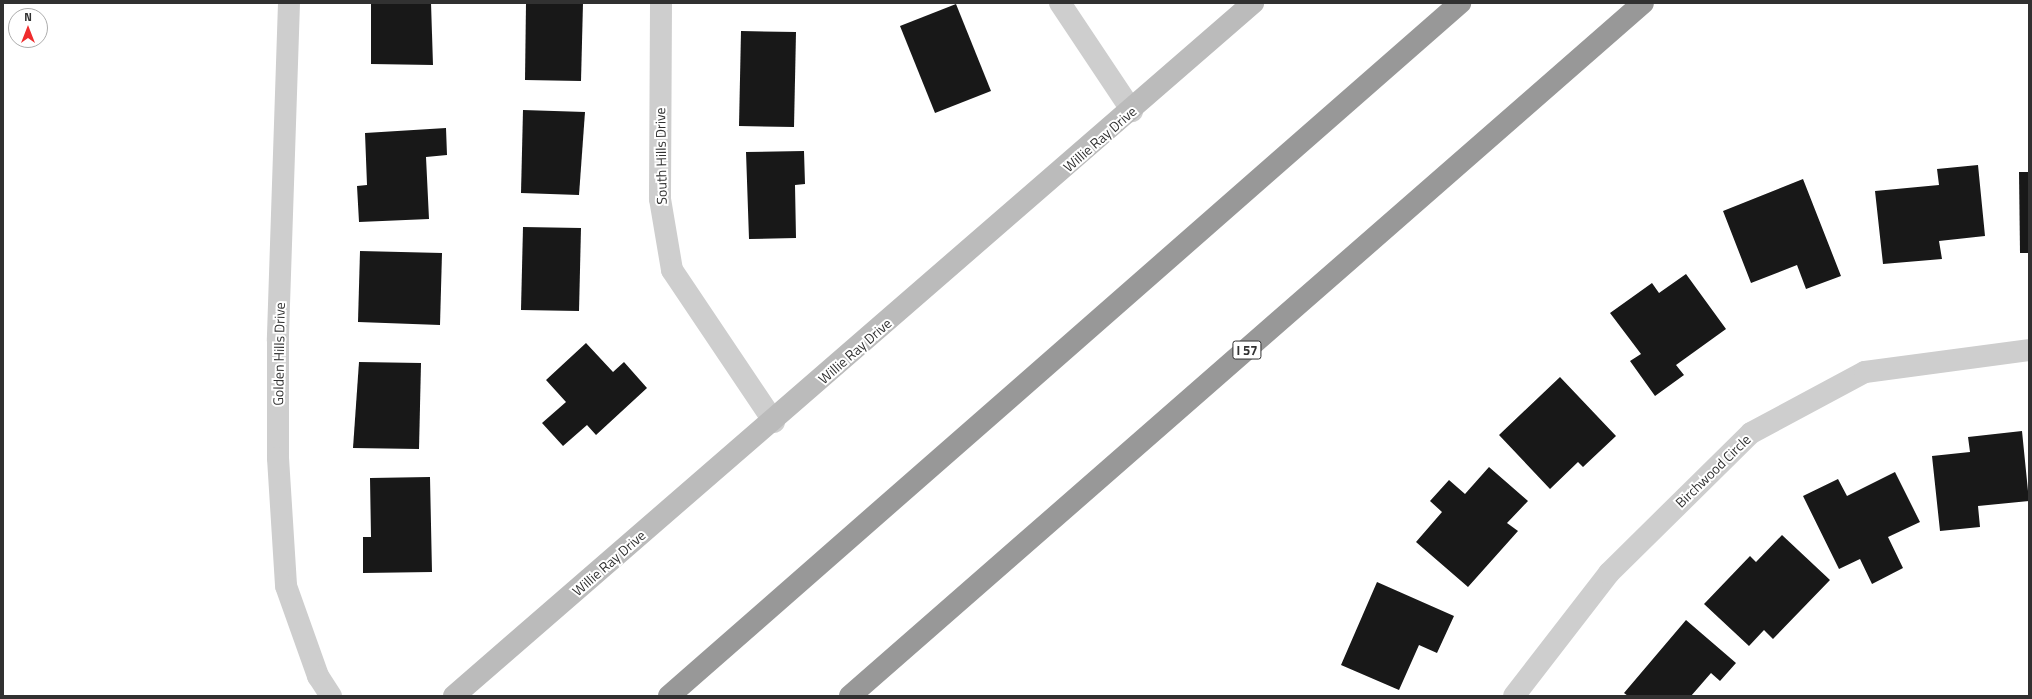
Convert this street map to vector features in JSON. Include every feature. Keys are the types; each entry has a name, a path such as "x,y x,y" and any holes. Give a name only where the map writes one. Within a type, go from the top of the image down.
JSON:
{"highway":[{"path":"669,696 1460,3"},
{"name":"I 57","path":"850,696 1643,3"}],"street":[{"name":"Golden Hills Drive","path":"289,3 278,340 279,473 286,586 318,676 331,696"},
{"name":"South Hills Drive","path":"662,3 660,198 672,270 774,422"},
{"path":"1060,3 1132,111"},
{"name":"Willie Ray Drive","path":"454,696 774,422 1132,111 1253,3"},
{"name":"Birchwood Circle","path":"1514,696 1609,573 1751,433 1865,372 2029,350"}],"building":[{"path":"371,3 431,3 433,65 371,64"},
{"path":"526,3 583,3 581,81 525,80"},
{"path":"956,4 991,91 935,113 900,26"},
{"path":"741,31 796,32 794,127 739,126"},
{"path":"523,110 585,112 579,195 521,193"},
{"path":"446,128 447,155 426,157 429,219 359,222 357,186 367,185 365,133"},
{"path":"804,151 805,184 795,185 796,238 749,239 746,152"},
{"path":"1978,165 1985,236 1939,241 1942,259 1883,264 1875,191 1939,185 1937,169"},
{"path":"2019,172 2029,172 2029,253 2020,253"},
{"path":"1803,179 1841,276 1806,289 1797,265 1751,283 1723,211"},
{"path":"523,227 581,228 579,311 521,310"},
{"path":"360,251 442,253 440,325 358,322"},
{"path":"1686,274 1726,329 1676,365 1684,375 1655,396 1630,361 1641,354 1610,313 1652,283 1659,293"},
{"path":"586,343 613,372 624,362 647,388 596,435 587,425 563,446 542,423 566,402 546,380"},
{"path":"359,362 421,363 419,449 353,448"},
{"path":"1560,377 1616,436 1583,467 1578,462 1550,489 1499,435"},
{"path":"2022,431 2029,501 1978,506 1980,527 1940,531 1932,456 1970,452 1968,437"},
{"path":"1489,467 1528,501 1507,523 1518,531 1468,587 1416,542 1442,512 1430,501 1449,480 1465,494"},
{"path":"1895,472 1920,522 1888,537 1903,568 1872,584 1860,559 1839,569 1803,496 1838,479 1847,496"},
{"path":"430,477 432,572 363,573 363,537 371,537 370,478"},
{"path":"1782,535 1830,580 1773,639 1764,630 1749,646 1704,604 1750,556 1756,562"},
{"path":"1377,582 1454,616 1437,653 1419,645 1399,690 1341,665"},
{"path":"1686,620 1736,663 1720,681 1711,673 1691,696 1628,696 1624,693"}]}
